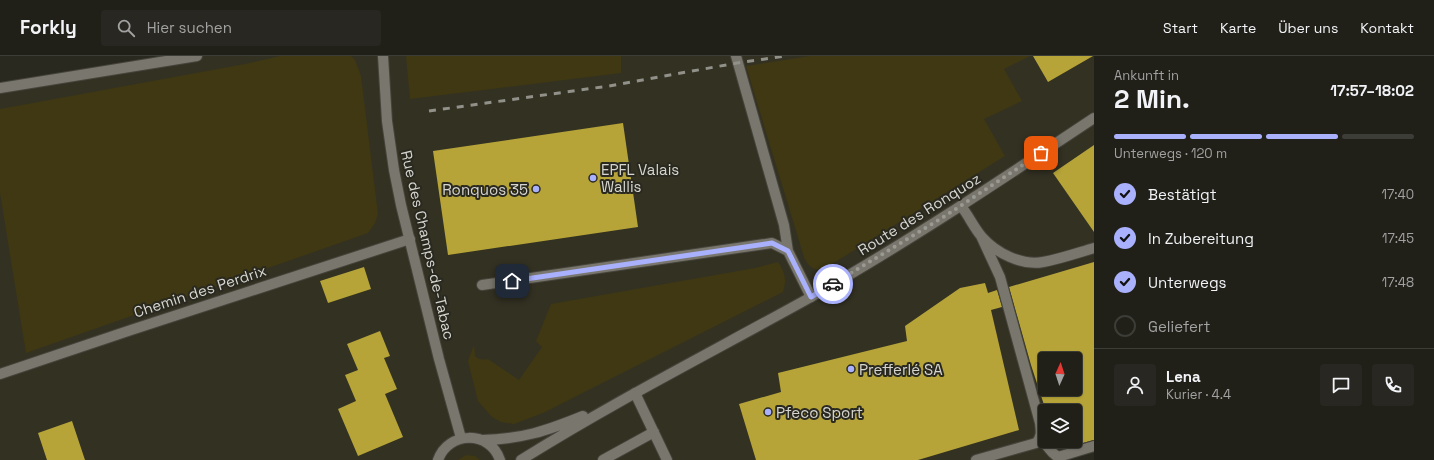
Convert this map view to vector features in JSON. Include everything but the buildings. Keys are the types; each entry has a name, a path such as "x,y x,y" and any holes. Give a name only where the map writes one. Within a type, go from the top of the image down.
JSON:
{"street":[{"path":"0,88 197,56"},
{"name":"Rue des Champs-de-Tabac","path":"383,56 387,121 401,205 439,360 461,438"},
{"path":"736,56 784,225 788,251 811,297"},
{"name":"Route des Ronquoz","path":"521,460 580,424 811,297 961,206 1094,118"},
{"path":"961,206 982,236 995,249 1015,259 1033,263 1042,263 1094,248"},
{"path":"982,236 1000,277 1038,416"},
{"name":"Chemin des Perdrix","path":"0,374 410,240"},
{"path":"482,285 772,243 788,251"},
{"path":"632,395 654,432 667,460"},
{"name":"Route des Ronquoz","path":"461,438 472,437 482,440 506,440 540,432 632,395"},
{"path":"603,460 654,432"},
{"path":"438,460 446,446 461,438"},
{"path":"482,440 492,447 500,460"},
{"path":"976,460 1038,442"},
{"path":"1048,448 1051,453 1058,456 1094,446"}],"shaded area":[{"path":"197,56 1094,56 1094,453 1067,460 0,460 0,88"},
{"path":"280,56 351,56 355,60 361,76 378,214 375,223 368,233 26,353 0,193 0,109 245,64"},
{"path":"406,56 621,56 621,73 410,99"},
{"path":"810,56 1030,56 1004,69 1022,101 984,119 1005,156 837,261 822,268 814,269 807,263 804,257 746,66"},
{"path":"778,262 785,276 783,292 543,413 514,424 501,422 492,417 478,401 468,361 474,345 476,357 484,360 488,359 519,380 542,347 536,341 551,304 755,268"},
{"path":"466,455 475,456 480,460 458,460"}],"railway":[{"path":"429,111 609,86 737,63 786,56"}],"way so far":[{"path":"833,284 942,218 1041,153"}],"place":[{"name":"EPFL Valais Wallis","path":"593,178"},
{"name":"Ronquos 35","path":"536,189"},
{"name":"Prefferlé SA","path":"851,369"},
{"name":"Pfeco Sport","path":"768,412"}],"route":[{"path":"512,281 772,243 788,251 811,297 833,284"}]}
